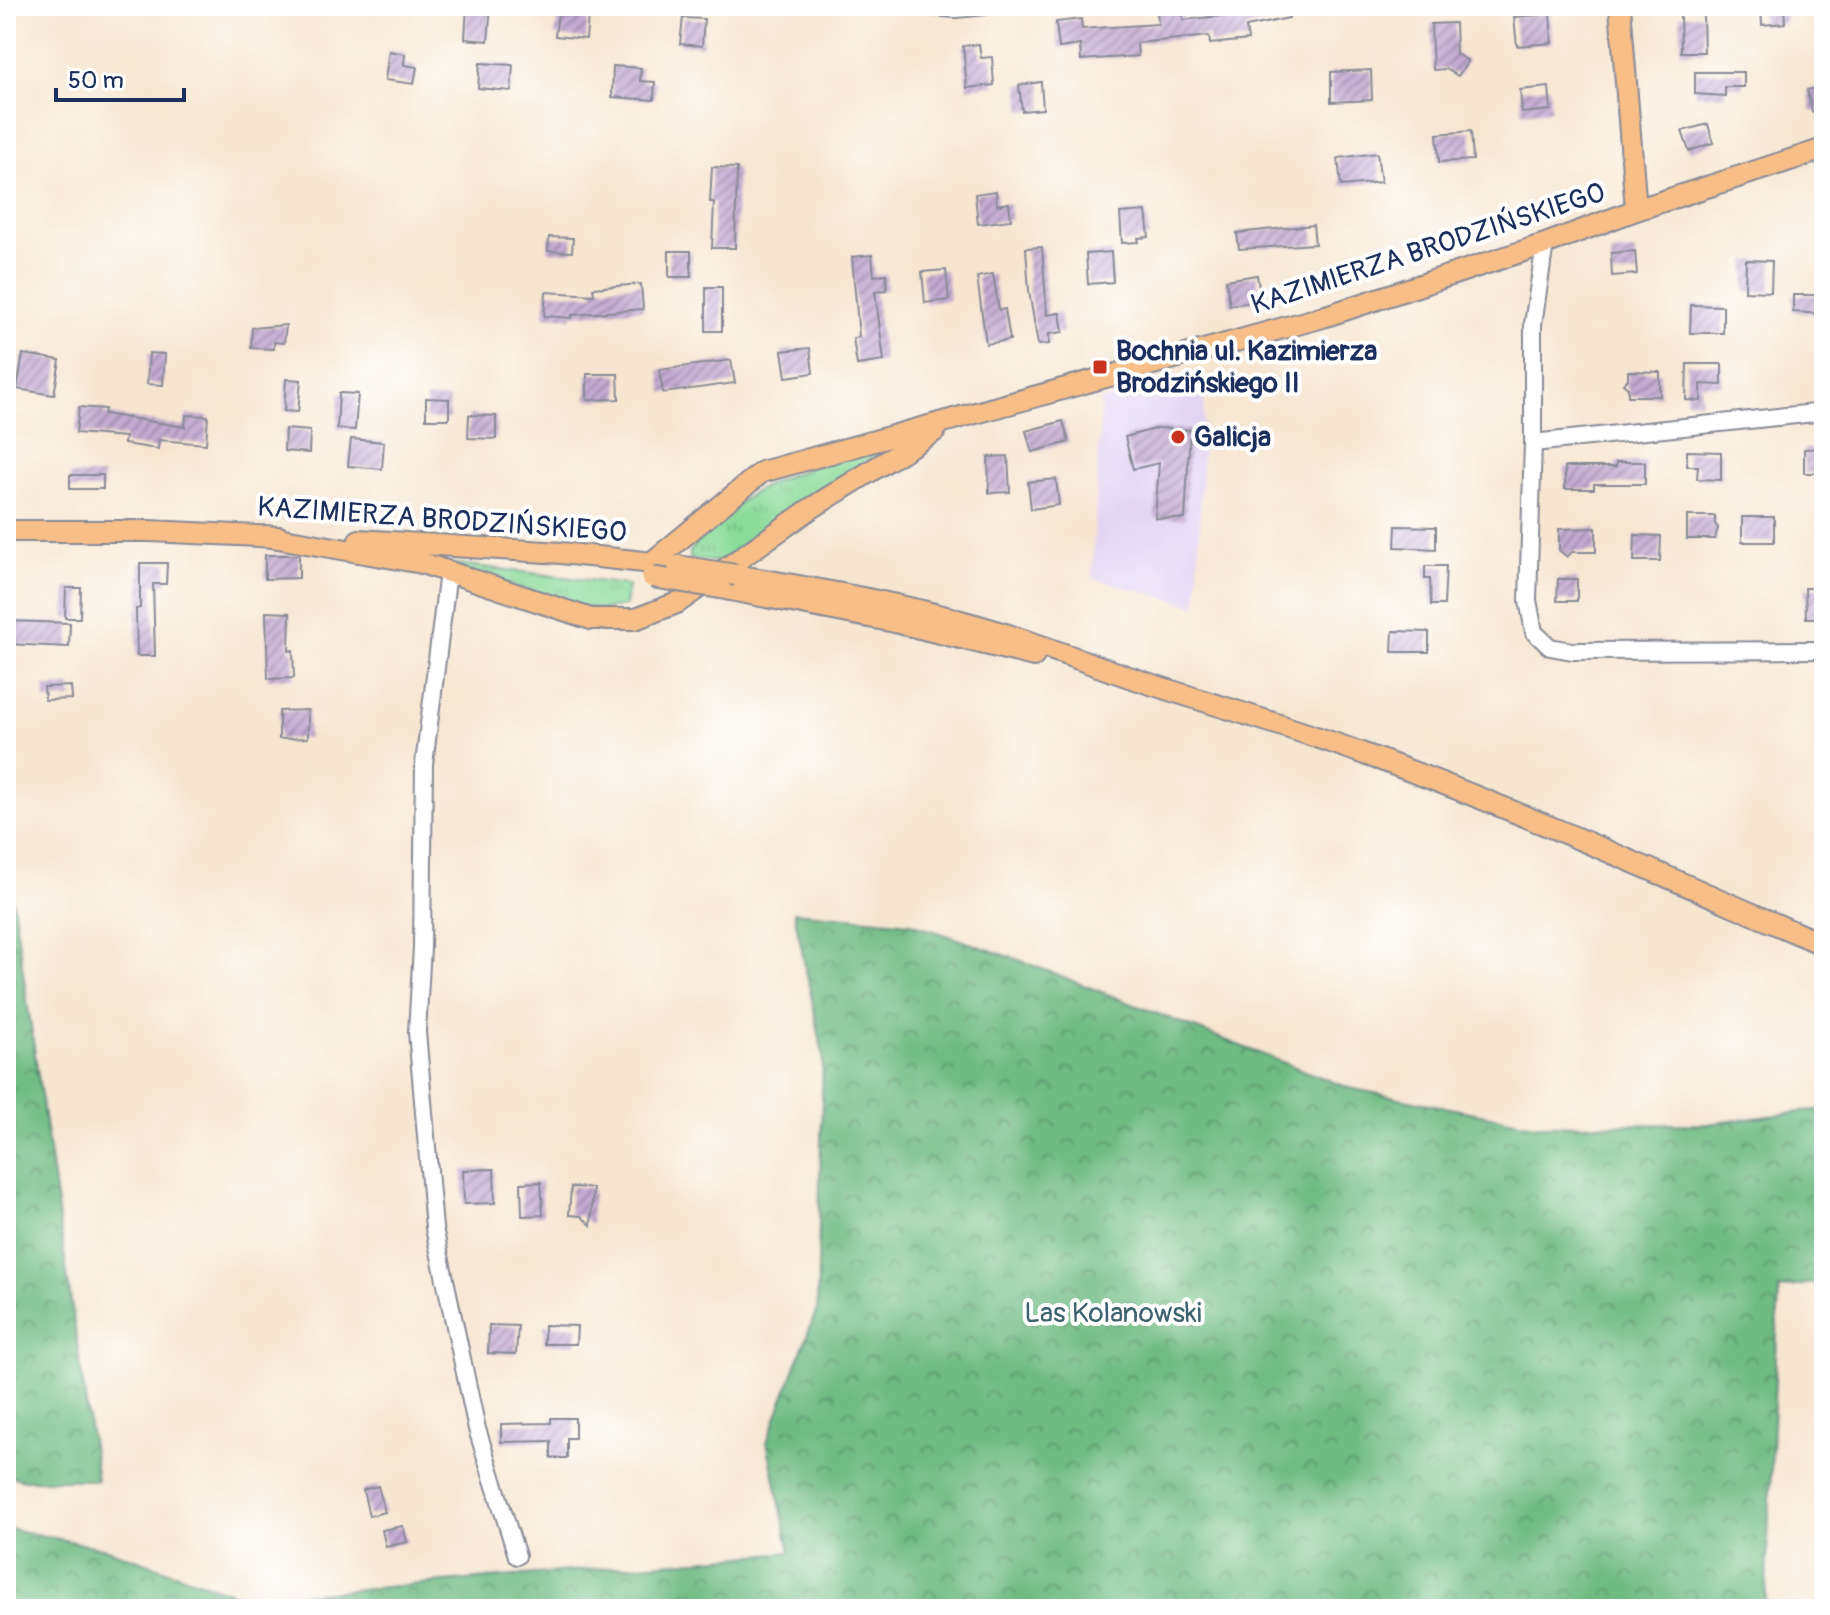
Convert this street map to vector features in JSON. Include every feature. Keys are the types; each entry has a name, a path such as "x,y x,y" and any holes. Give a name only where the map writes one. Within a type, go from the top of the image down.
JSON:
{"main road":[{"path":"1620,6 1636,210"},
{"name":"KAZIMIERZA BRODZIŃSKIEGO","path":"6,531 149,531 266,536 447,548 652,570 700,523 762,472 1323,317 1824,149"},
{"name":"KAZIMIERZA BRODZIŃSKIEGO","path":"448,572 573,615 611,621 635,619 677,603 821,501 955,419"},
{"path":"266,536 402,559 448,572"},
{"path":"652,570 678,566 881,619 1132,678 1234,709 1367,754 1515,812 1824,945"},
{"path":"652,570 728,581"}],"street":[{"path":"919,6 956,9 985,6"},
{"path":"1545,244 1533,324 1528,600 1534,632 1550,647 1572,651 1824,650"},
{"path":"1533,443 1824,412"},
{"name":"KAZIMIERZA BRODZIŃSKIEGO","path":"448,572 424,764 422,947 417,1032 434,1228 477,1429 517,1556"}],"shaded area":[{"path":"1205,376 1197,606 1092,578 1101,401"}],"green space":[{"path":"892,445 776,517 720,562 690,559 690,552 710,527 755,492 806,469"},
{"path":"434,561 628,585 625,606 602,610 576,605"},
{"path":"6,855 97,1480 24,1480 6,1475"},
{"name":"Las Kolanowski","path":"794,912 911,923 1019,960 1349,1088 1535,1125 1707,1124 1824,1109 1824,1281 1779,1289 1765,1609 6,1609 6,1528 107,1549 248,1599 790,1552 767,1442 817,1309 823,1054"}],"building":[{"path":"467,6 491,6 488,41 465,39"},
{"path":"1229,6 1244,6 1245,9 1286,6 1289,18 1246,27 1248,40 1210,44 1209,36 1137,43 1138,56 1081,60 1080,45 1059,48 1056,22 1081,19 1082,29 1158,24 1157,11 1182,9 1183,20 1230,15"},
{"path":"1761,6 1784,6 1785,23 1762,25"},
{"path":"558,14 588,17 586,39 555,36"},
{"path":"1550,14 1552,43 1517,46 1514,17"},
{"path":"1680,15 1703,15 1704,52 1681,52"},
{"path":"683,18 704,19 702,46 680,44"},
{"path":"1455,23 1456,54 1468,61 1458,76 1446,69 1433,70 1431,24"},
{"path":"979,44 981,58 992,57 994,85 967,88 963,46"},
{"path":"389,51 405,54 404,65 417,67 414,84 385,80"},
{"path":"480,63 513,65 511,91 478,88"},
{"path":"613,66 641,68 640,81 655,82 654,100 612,97"},
{"path":"1371,70 1372,100 1331,102 1331,72"},
{"path":"1695,72 1744,72 1744,87 1725,87 1725,96 1695,94"},
{"path":"1041,82 1043,109 1022,111 1019,85"},
{"path":"1824,86 1824,109 1812,112 1807,90"},
{"path":"1549,87 1551,110 1522,113 1520,90"},
{"path":"1708,124 1713,143 1689,151 1682,131"},
{"path":"1471,131 1473,160 1439,162 1437,134"},
{"path":"1377,153 1381,182 1341,186 1338,158"},
{"path":"712,167 737,168 735,248 712,248"},
{"path":"996,191 997,205 1009,203 1011,220 978,224 975,194"},
{"path":"1146,211 1149,237 1138,238 1139,242 1122,243 1120,213"},
{"path":"1313,225 1315,244 1239,249 1237,233"},
{"path":"549,237 573,238 572,252 548,251"},
{"path":"1042,247 1047,315 1060,313 1063,332 1049,334 1049,344 1038,345 1026,248"},
{"path":"669,251 691,251 691,277 669,277"},
{"path":"1635,251 1637,274 1612,276 1611,253"},
{"path":"1111,252 1113,282 1088,284 1086,254"},
{"path":"872,255 874,276 886,274 887,290 875,291 884,361 857,365 853,338 859,337 852,257"},
{"path":"1746,260 1772,261 1771,292 1745,291"},
{"path":"946,270 949,300 925,303 922,272"},
{"path":"993,274 999,310 1005,309 1010,340 986,344 977,277"},
{"path":"1257,275 1261,301 1230,305 1226,280"},
{"path":"641,284 643,309 572,315 572,318 544,316 546,292 594,295 593,288"},
{"path":"706,287 722,287 722,331 706,331"},
{"path":"1793,295 1824,295 1824,314 1793,312"},
{"path":"1691,305 1723,306 1723,333 1690,333"},
{"path":"286,325 284,343 274,342 274,349 251,348 252,328"},
{"path":"810,348 813,373 786,377 782,351"},
{"path":"149,353 165,354 163,385 147,384"},
{"path":"23,354 60,360 54,395 17,389"},
{"path":"731,360 735,383 663,393 659,370"},
{"path":"1687,364 1722,364 1722,385 1701,384 1701,401 1686,400"},
{"path":"1628,371 1660,372 1660,396 1628,396 1628,388 1623,384 1628,379"},
{"path":"587,374 618,374 619,399 587,400"},
{"path":"286,379 301,380 298,412 284,411"},
{"path":"339,393 358,394 355,430 337,429"},
{"path":"426,398 449,399 449,419 426,419"},
{"path":"79,407 105,409 104,414 185,427 186,415 208,416 206,444 159,440 158,449 124,444 125,437 76,433"},
{"path":"469,415 496,416 496,439 468,438"},
{"path":"1063,421 1069,442 1032,452 1026,431"},
{"path":"1158,428 1190,430 1185,519 1155,518 1159,463 1133,469 1125,437"},
{"path":"285,429 310,431 309,453 284,451"},
{"path":"351,439 384,442 382,469 348,466"},
{"path":"1824,448 1824,473 1804,473 1804,449"},
{"path":"1687,451 1721,452 1721,480 1697,479 1698,466 1687,466"},
{"path":"1008,456 1010,492 989,493 988,457"},
{"path":"1616,462 1645,462 1645,484 1594,484 1594,489 1565,489 1565,467 1616,467"},
{"path":"70,475 103,475 103,489 70,489"},
{"path":"1056,479 1059,505 1031,509 1028,482"},
{"path":"1687,516 1715,516 1718,528 1715,539 1687,539"},
{"path":"1742,517 1774,517 1774,542 1742,542"},
{"path":"1396,526 1436,527 1436,549 1395,547"},
{"path":"1596,528 1596,552 1572,552 1567,557 1559,550 1559,529"},
{"path":"1635,535 1661,536 1660,561 1634,561"},
{"path":"265,555 299,555 299,578 265,579"},
{"path":"140,563 167,563 166,584 153,584 155,656 137,656 136,609 140,608"},
{"path":"1425,566 1446,566 1444,605 1431,605 1430,579 1425,579"},
{"path":"1558,579 1577,579 1577,601 1557,601"},
{"path":"66,588 81,588 80,618 65,618"},
{"path":"1805,588 1824,588 1823,618 1806,618"},
{"path":"266,612 290,613 289,651 293,650 294,678 268,679"},
{"path":"6,621 70,623 69,647 6,644"},
{"path":"1393,631 1429,632 1429,652 1392,652"},
{"path":"71,686 72,699 45,700 44,687"},
{"path":"308,710 308,738 279,739 279,711"},
{"path":"494,1169 495,1203 464,1204 463,1170"},
{"path":"541,1182 543,1215 522,1216 521,1183"},
{"path":"571,1187 593,1188 591,1225 581,1216 569,1215"},
{"path":"489,1325 518,1326 516,1354 488,1353"},
{"path":"544,1325 577,1326 576,1344 544,1344"},
{"path":"551,1418 575,1418 575,1438 567,1438 567,1458 551,1458 551,1441 501,1442 501,1424 551,1423"},
{"path":"378,1486 385,1512 369,1516 363,1490"},
{"path":"403,1526 407,1542 386,1547 382,1530"}],"place":[{"name":"Bochnia ul. Kazimierza Brodzińskiego II","path":"1100,367"},
{"name":"Galicja","path":"1178,437"}]}
